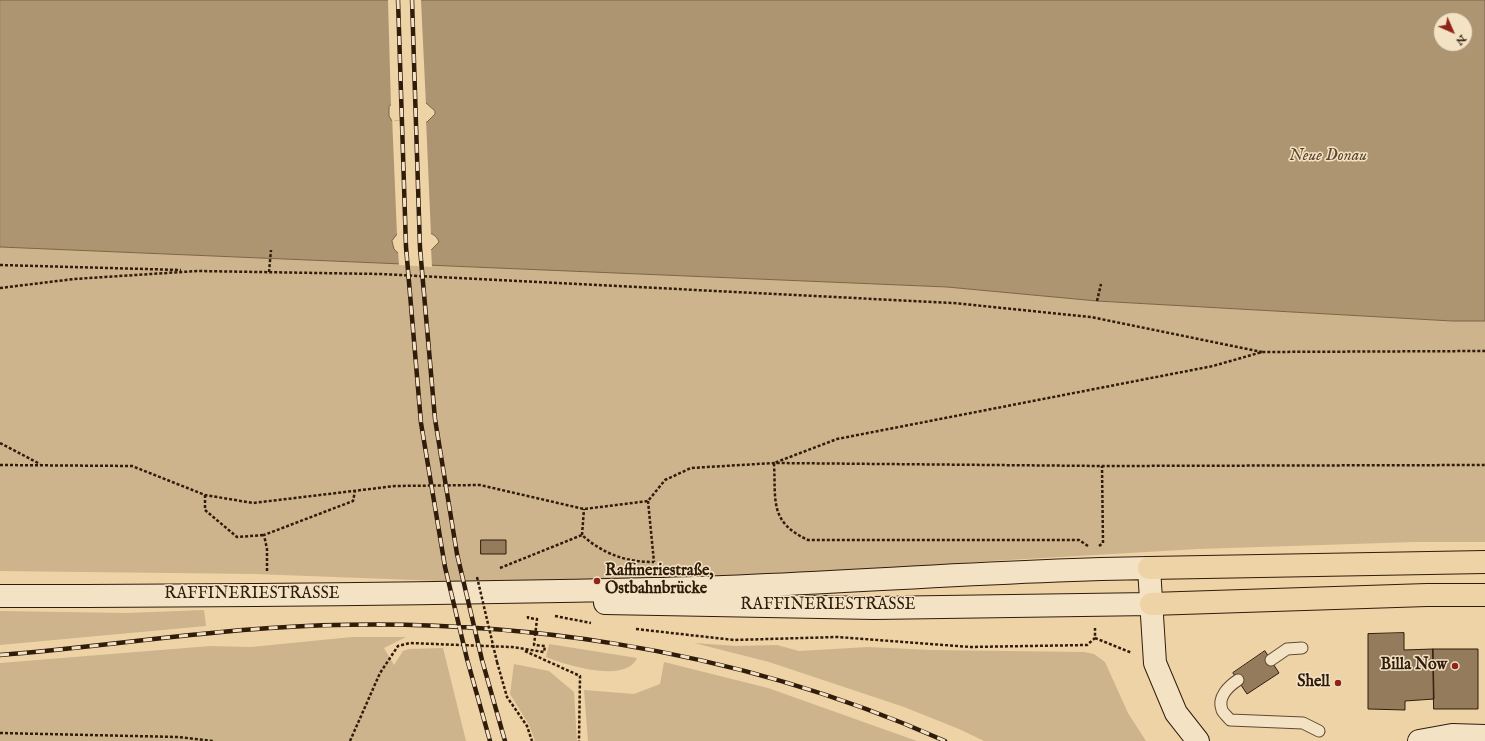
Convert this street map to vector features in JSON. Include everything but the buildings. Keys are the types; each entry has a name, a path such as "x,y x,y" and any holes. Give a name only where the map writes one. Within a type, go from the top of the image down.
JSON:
{"highway":[{"path":"1149,568 1485,562"},
{"path":"1151,604 1427,595 1485,595"}],"main road":[{"name":"RAFFINERIESTRASSE","path":"0,596 267,596 654,589 847,582 1093,569 1149,568"},
{"path":"1149,568 1155,663 1176,713 1198,741"},
{"name":"RAFFINERIESTRASSE","path":"504,592 620,604 874,608 1151,604"},
{"path":"1419,741 1452,736 1485,736"}],"lane":[{"path":"1271,660 1287,649 1302,648"},
{"path":"1238,680 1230,686 1222,698 1222,710 1230,720 1303,724 1319,731"}],"path":[{"path":"269,272 271,250"},
{"path":"0,265 197,271 380,274 953,303 1091,317 1262,352 1485,352"},
{"path":"0,288 74,279 197,271"},
{"path":"1097,301 1101,284"},
{"path":"774,463 836,439 1213,366 1262,352"},
{"path":"0,443 42,465"},
{"path":"774,463 777,510 783,523 794,533 808,540 1079,540 1087,544 1092,551 1093,569"},
{"path":"0,465 132,466 205,496 253,503 395,486 480,485 584,509 648,501 665,480 691,468 774,463 1102,466 1485,465"},
{"path":"1102,466 1103,543"},
{"path":"205,496 205,510 237,538 264,535 354,501 354,491"},
{"path":"648,501 654,562 654,589"},
{"path":"582,535 584,509"},
{"path":"264,535 267,548"},
{"path":"582,535 594,546 614,556 634,562 654,562"},
{"path":"498,569 582,535"},
{"path":"484,574 477,577 497,662 507,697 527,726 532,741"},
{"path":"628,628 734,640 837,637 970,647 1087,645 1095,638 1095,604"},
{"path":"350,741 380,673 398,646 410,643 512,647 544,652 545,646 534,645 537,619 528,618 528,613"},
{"path":"551,616 597,624"},
{"path":"1095,638 1155,663"},
{"path":"520,649 580,676 579,741"},
{"path":"0,733 178,737 213,741"}],"shaded area":[{"path":"0,247 947,287 1097,301 1452,321 1485,321 1485,542 1414,542 1198,549 991,561 826,574 494,583 255,574 0,571"},
{"path":"204,610 206,626 0,645 0,611 126,613"},
{"path":"352,637 406,637 384,648 394,665 403,651 409,649 443,648 466,741 0,741 0,663 210,646 251,647"},
{"path":"694,643 736,646 777,645 799,651 868,647 931,650 1084,652 1094,654 1105,662 1128,713 1146,741 984,741 959,729 904,707 769,662"},
{"path":"549,644 637,658 631,666 621,670 609,671 581,668 546,657"},
{"path":"664,662 768,688 917,741 588,741 584,690 634,694 660,684"},
{"path":"514,664 549,671 574,692 577,741 535,741 529,725 510,694"}],"water":[{"name":"Neue Donau","path":"0,0 1485,0 1485,321 1452,321 1097,301 947,287 0,247","holes":["396,100 426,103 435,111 435,114 427,122 392,121 389,116 389,107","399,232 427,232 436,237 439,242 430,251 399,254 394,249 392,241"]}],"pier":[{"path":"388,0 421,0 426,105 396,102 391,107"},
{"path":"392,116 395,121 426,119 431,235 403,233 397,235"},
{"path":"431,247 432,267 399,265 398,251 429,249"}],"railway":[{"path":"398,0 406,247 421,423 445,567 467,659 490,741"},
{"path":"412,0 420,248 435,419 457,554 482,660 505,741"},
{"path":"0,655 270,628 356,625 443,626 529,632 615,644 699,660 783,682 865,709 945,741"}],"place":[{"name":"Raffineriestraße, Ostbahnbrücke","path":"597,581"},
{"name":"Billa Now","path":"1455,666"},
{"name":"Shell","path":"1338,683"}]}
